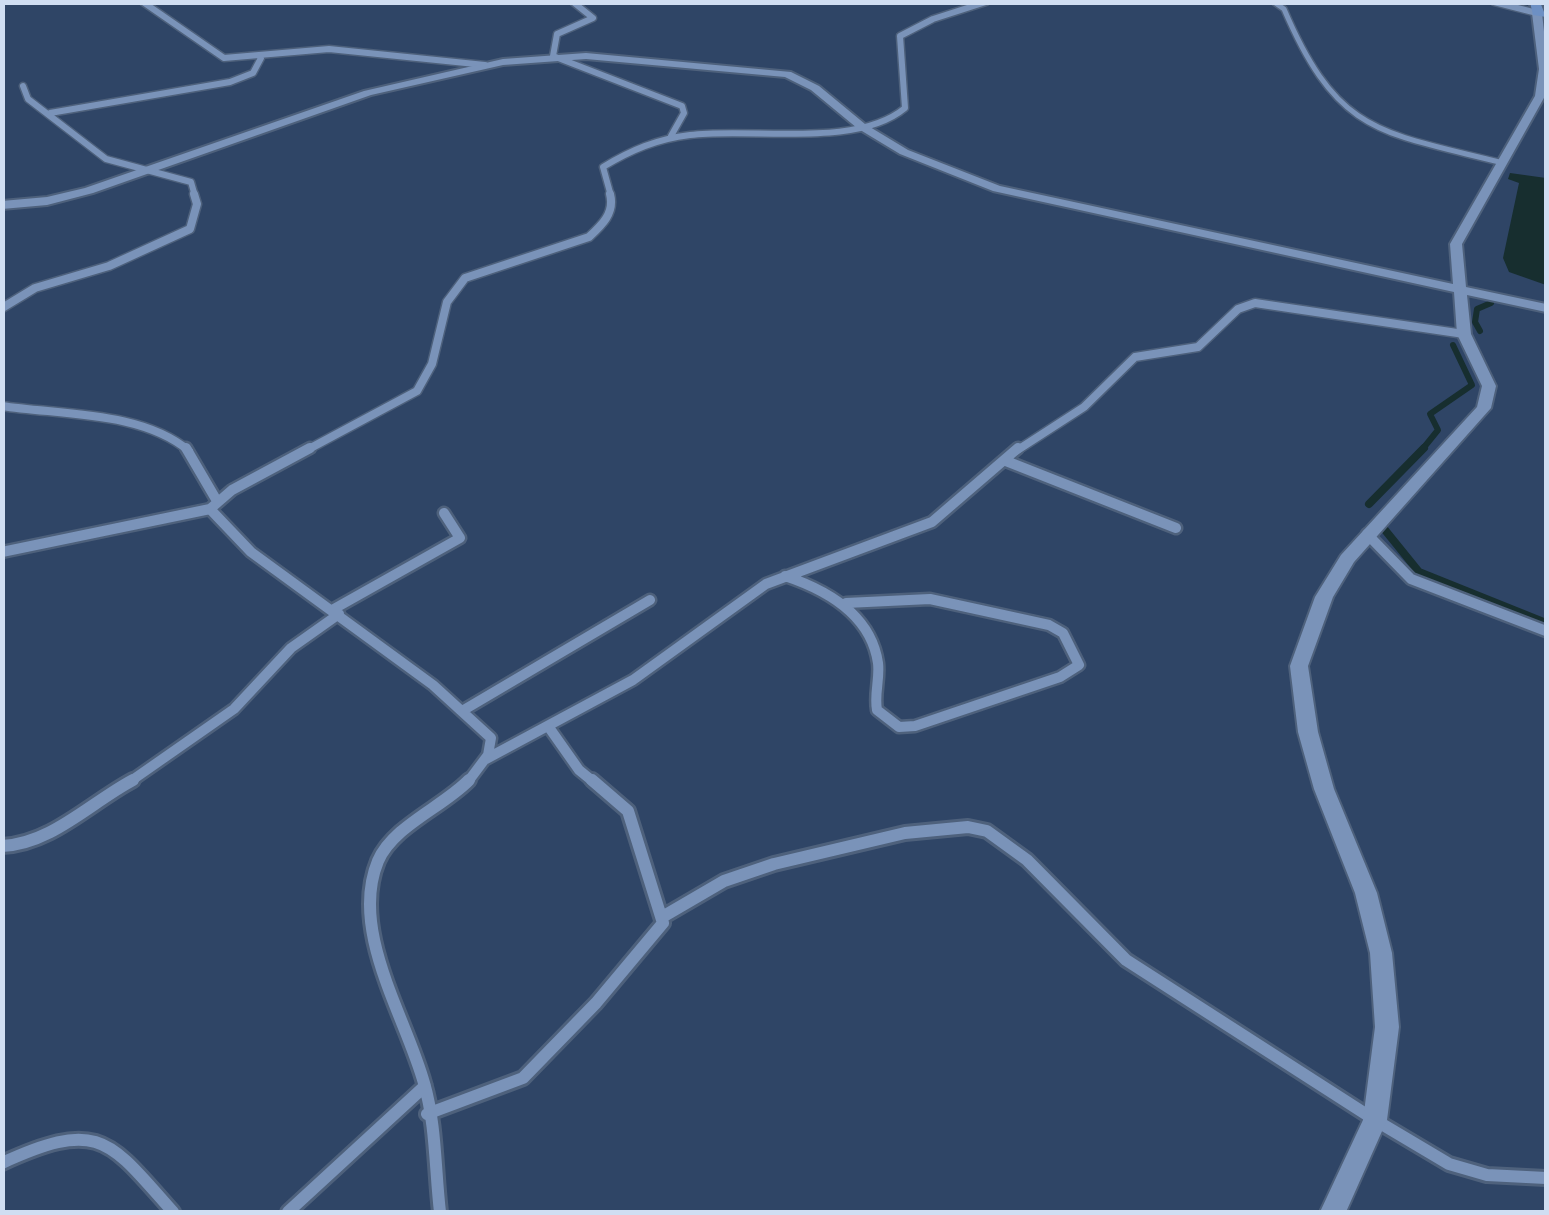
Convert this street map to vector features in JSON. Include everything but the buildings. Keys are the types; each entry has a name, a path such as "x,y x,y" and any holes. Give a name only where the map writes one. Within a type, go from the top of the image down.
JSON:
{"street":[{"path":"144,2 214,54 261,58 329,49 485,64"},
{"path":"553,56 557,34 593,18 574,2"},
{"path":"2,552 214,505 417,391 431,373 447,308 460,282 478,271 550,254 594,232 613,204 603,167 634,148 672,136 804,136 890,119 906,108 900,36 933,19 986,2"},
{"path":"1333,1212 1376,1120 1387,1026 1381,953 1366,893 1324,789 1308,732 1298,666 1324,597 1367,534 1484,408 1490,386 1464,334 1456,244 1530,120 1545,77 1540,10 1494,2"},
{"path":"553,56 682,106 684,114 672,136"},
{"path":"2,205 64,198 368,93 485,64 553,56 778,72 805,81 861,126 924,162 997,188 1546,308"},
{"path":"50,113 230,82 252,73 261,58"},
{"path":"2,308 35,288 109,266 190,229 196,204 190,182 106,159 28,99 23,86"},
{"path":"440,1212 425,1086 379,953 377,871 380,858 486,759 633,680 675,646 711,628 766,584 932,522 1033,436 1084,407 1135,357 1198,347 1238,309 1255,304 1284,304 1464,334"},
{"path":"2,406 67,418 128,422 184,446 224,531 462,711 491,738 486,759"},
{"path":"1006,460 1176,528"},
{"path":"2,846 42,839 95,800 124,786 234,708 291,648 336,612 460,538 444,513"},
{"path":"1367,534 1411,579 1546,632"},
{"path":"784,576 825,590 846,603 875,651 878,710 899,727 915,726 1060,677 1079,665 1063,634 1049,625 930,600 846,603"},
{"path":"462,711 650,600"},
{"path":"427,1114 510,1084 537,1068 660,931 664,916 628,811 579,770 548,726"},
{"path":"664,916 724,881 761,867 905,833 968,827 987,831 1026,860 1126,960 1376,1120 1449,1164 1487,1174 1546,1178"},
{"path":"288,1212 425,1086"},
{"path":"2,1164 65,1142 101,1142 115,1148 173,1212"}],"lane":[{"path":"1274,2 1284,10 1328,93 1347,111 1405,137 1503,163"}],"shaded area":[{"path":"1510,173 1546,178 1546,285 1509,272 1503,258 1519,183 1508,179"}],"waterway":[{"path":"1480,331 1475,322 1477,309 1491,303"},
{"path":"1421,451 1438,430 1430,414 1472,385 1453,345"},
{"path":"1369,504 1424,448"},
{"path":"1385,530 1419,572 1546,623"}]}
